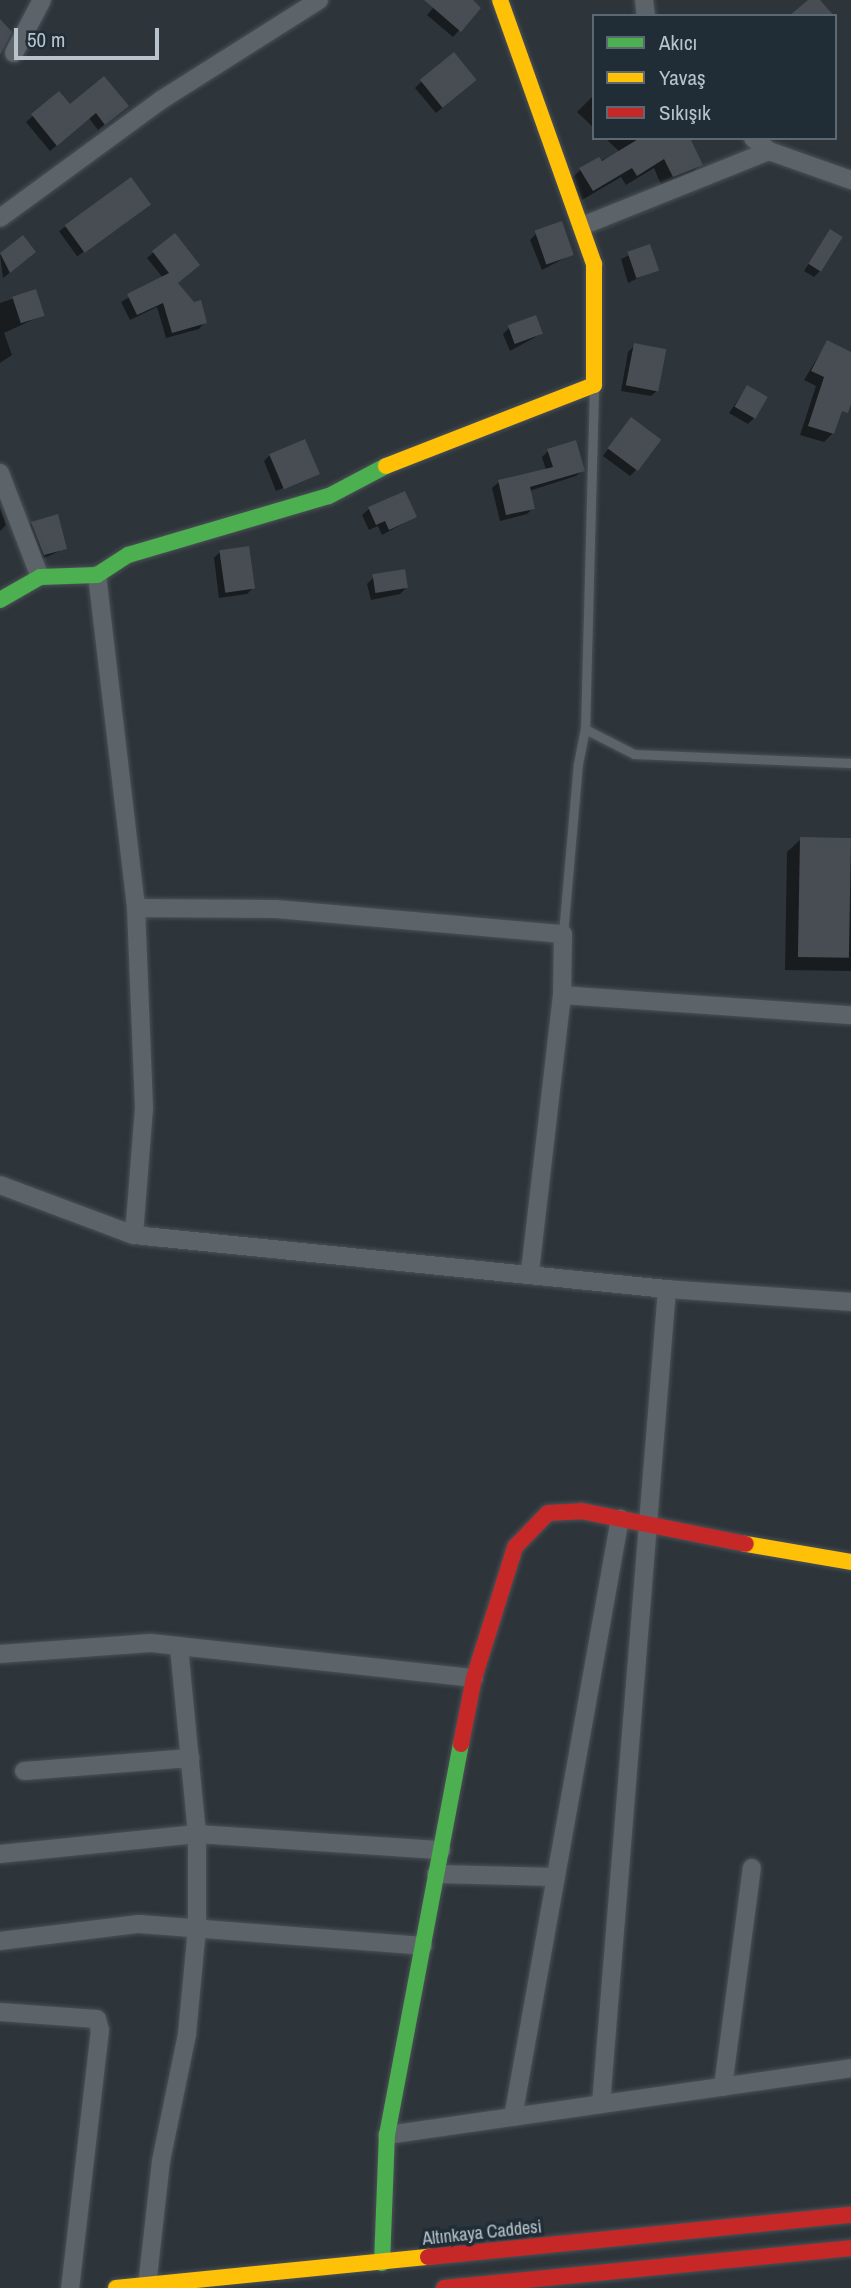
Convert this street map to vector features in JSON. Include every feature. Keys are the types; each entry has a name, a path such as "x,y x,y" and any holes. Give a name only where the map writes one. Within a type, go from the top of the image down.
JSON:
{"main road":[{"path":"0,600 40,577 97,575 128,555 328,496 364,474 594,386 594,264 500,0"},
{"path":"382,2263 387,2135 474,1678 515,1547 548,1513 581,1511 620,1518 651,1528 851,1562"},
{"name":"Altınkaya Caddesi","path":"117,2288 851,2216"},
{"path":"444,2288 851,2248"}],"street":[{"path":"14,53 41,0"},
{"path":"0,218 161,100 319,0"},
{"path":"755,140 769,151 851,180"},
{"path":"582,226 769,151"},
{"path":"0,473 40,577"},
{"path":"97,575 136,908 144,1108 134,1235"},
{"path":"136,908 276,909 563,934 562,995 530,1272"},
{"path":"562,995 851,1015"},
{"path":"0,1185 134,1235 530,1272 667,1289 851,1302"},
{"path":"601,2104 651,1528 667,1289"},
{"path":"513,2118 620,1518"},
{"path":"0,1654 151,1643 474,1678"},
{"path":"147,2286 161,2161 187,2034 197,1928 197,1834 179,1646"},
{"path":"24,1771 190,1758"},
{"path":"0,1854 197,1834 441,1850"},
{"path":"723,2087 752,1868"},
{"path":"436,1874 556,1877"},
{"path":"0,1941 139,1924 423,1946"},
{"path":"0,2012 97,2019 100,2030 70,2288"},
{"path":"387,2135 851,2068"}],"lane":[{"path":"563,934 578,764 585,729 594,386"},
{"path":"585,729 634,754 851,763"}],"building":[{"path":"424,0 473,0 481,8 461,32"},
{"path":"808,0 820,0 832,14 791,14"},
{"path":"0,19 12,32 0,55"},
{"path":"454,52 477,80 442,108 420,80"},
{"path":"104,76 129,106 105,125 96,113 57,146 31,114 59,91 70,104"},
{"path":"637,140 691,140 703,165 673,177 664,159 637,176 632,168 593,191 579,168 599,157 602,161"},
{"path":"131,177 151,205 85,253 65,225"},
{"path":"562,221 574,255 546,264 535,230"},
{"path":"830,229 843,237 821,272 808,264"},
{"path":"175,233 200,265 178,283 194,302 201,300 207,323 172,333 163,303 137,315 127,294 169,273 152,251"},
{"path":"23,235 36,252 10,273 0,253"},
{"path":"650,244 659,270 636,278 627,252"},
{"path":"36,289 45,316 21,323 12,297"},
{"path":"536,315 543,334 515,344 508,325"},
{"path":"827,340 851,352 851,404 848,413 842,411 834,434 808,426 824,377 811,371"},
{"path":"634,343 666,349 658,392 626,385"},
{"path":"747,385 768,397 755,419 734,407"},
{"path":"631,417 661,440 638,471 608,448"},
{"path":"305,439 320,474 284,489 269,454"},
{"path":"576,440 585,471 530,487 535,509 506,515 498,480 553,467 547,449"},
{"path":"405,491 417,517 389,530 385,521 376,525 368,507"},
{"path":"58,514 67,549 44,555 31,522"},
{"path":"249,546 255,589 225,593 219,550"},
{"path":"405,569 408,588 375,593 372,574"},
{"path":"800,837 851,838 849,958 798,957"}],"traffic: fast":[{"path":"0,600 40,577 97,575 128,555 329,496 386,466"},
{"path":"382,2263 387,2135 461,1744"}],"traffic: slow":[{"path":"386,466 594,385 594,264 500,0"},
{"path":"746,1544 851,1562"},
{"path":"116,2288 428,2257"}],"traffic: jam":[{"path":"461,1744 474,1678 515,1547 548,1513 581,1511 746,1544"},
{"path":"428,2257 851,2215"},
{"path":"444,2288 851,2248"}]}
